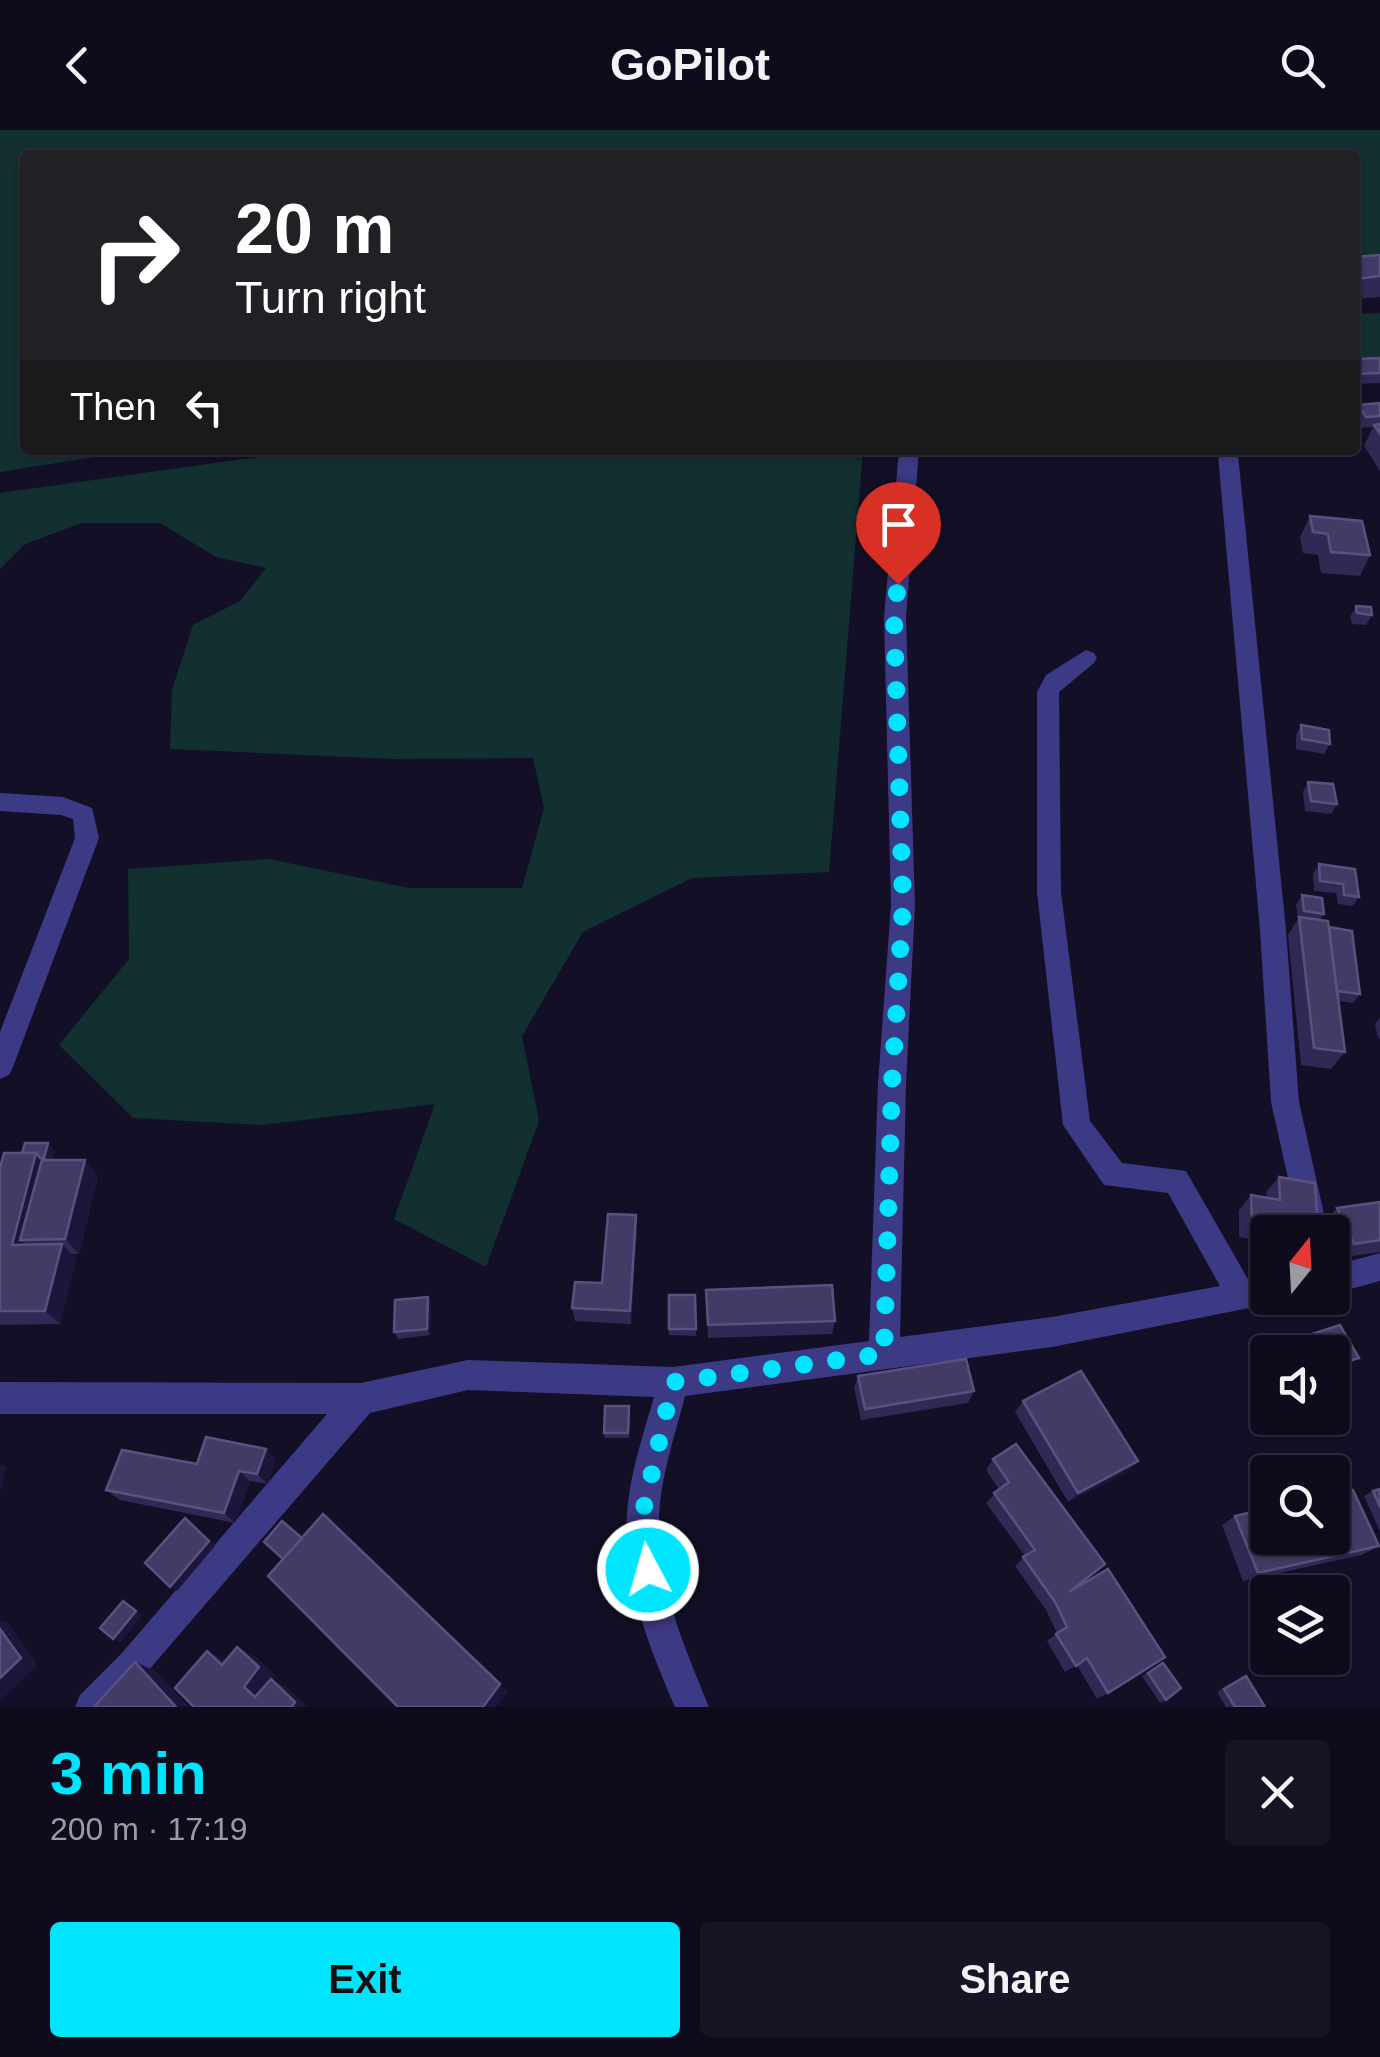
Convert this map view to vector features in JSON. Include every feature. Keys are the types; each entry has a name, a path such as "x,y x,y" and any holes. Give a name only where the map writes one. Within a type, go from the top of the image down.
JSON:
{"street":[{"path":"884,1354 892,1084 903,904 894,618 909,455"},
{"path":"1228,455 1273,930 1285,1102 1310,1215"},
{"path":"1086,658 1054,681 1048,692 1046,738 1050,892 1077,1125 1114,1176 1176,1180 1250,1288"},
{"path":"0,802 63,806 84,814 88,823 87,838 0,1067"},
{"path":"1350,1276 1380,1268"},
{"path":"0,1398 361,1399 468,1375 673,1382 1052,1332 1250,1295"},
{"path":"673,1382 642,1516 650,1590 664,1642 692,1707"},
{"path":"92,1707 134,1664 361,1399"}],"green space":[{"path":"0,130 1380,130 1380,258 1360,260 1360,150 20,150 20,455 107,455 0,472"},
{"path":"1380,313 1380,359 1360,361 1360,314"},
{"path":"271,455 863,455 829,872 692,878 583,932 522,1036 539,1121 486,1267 394,1219 435,1104 262,1125 133,1118 59,1045 129,959 128,869 269,859 409,888 522,888 544,808 533,758 394,759 170,749 172,690 193,625 240,601 266,568 216,557 160,523 82,523 25,544 0,569 0,493"}],"building":[{"path":"1380,255 1380,276 1360,278 1360,257"},
{"path":"1380,358 1380,373 1360,374 1360,359"},
{"path":"1380,403 1380,416 1366,417 1360,405"},
{"path":"1310,516 1362,521 1370,555 1331,552 1328,534 1313,532"},
{"path":"1356,606 1371,607 1372,615 1357,613"},
{"path":"1301,725 1329,730 1330,744 1302,739"},
{"path":"1308,782 1333,784 1337,804 1311,801"},
{"path":"1319,864 1355,869 1359,897 1344,895 1343,884 1320,881"},
{"path":"1302,895 1322,898 1324,914 1304,911"},
{"path":"1299,917 1328,921 1345,1052 1314,1048"},
{"path":"1329,927 1352,931 1360,994 1337,991"},
{"path":"25,1143 48,1143 44,1158 36,1153 22,1153"},
{"path":"4,1153 36,1153 12,1245 62,1244 45,1311 0,1311 0,1168"},
{"path":"42,1160 85,1160 65,1239 20,1240"},
{"path":"1279,1177 1315,1183 1317,1215 1252,1215 1251,1195 1280,1200"},
{"path":"1380,1202 1380,1240 1354,1244 1350,1215 1340,1215 1337,1208"},
{"path":"608,1214 636,1215 630,1311 572,1308 575,1282 602,1283"},
{"path":"832,1285 835,1321 708,1325 706,1290"},
{"path":"669,1295 695,1295 696,1329 669,1329"},
{"path":"428,1297 427,1329 394,1332 395,1300"},
{"path":"1340,1325 1346,1335 1309,1335"},
{"path":"1350,1342 1359,1358 1350,1361"},
{"path":"966,1359 974,1391 865,1409 858,1376"},
{"path":"1081,1371 1138,1461 1078,1493 1023,1401"},
{"path":"605,1406 629,1406 628,1433 604,1433"},
{"path":"206,1437 266,1449 257,1474 239,1471 224,1513 106,1490 122,1450 197,1464"},
{"path":"1016,1444 1105,1564 1069,1592 1108,1569 1165,1657 1108,1693 1087,1658 1076,1666 1056,1634 1067,1627 1055,1602 1023,1557 1035,1550 994,1493 1009,1482 993,1459"},
{"path":"1380,1489 1380,1507 1373,1491"},
{"path":"1353,1490 1379,1546 1350,1552"},
{"path":"1250,1512 1250,1553 1235,1516"},
{"path":"323,1514 500,1684 483,1707 398,1707 268,1576"},
{"path":"185,1518 209,1541 170,1587 145,1563"},
{"path":"282,1521 302,1538 283,1559 264,1542"},
{"path":"1251,1555 1339,1555 1258,1573"},
{"path":"123,1601 136,1611 113,1639 100,1628"},
{"path":"0,1629 21,1658 0,1678"},
{"path":"237,1647 259,1667 244,1687 255,1697 271,1679 295,1702 292,1707 194,1707 175,1688 207,1651 222,1665"},
{"path":"135,1662 176,1707 94,1707"},
{"path":"1163,1663 1181,1688 1166,1700 1148,1673"},
{"path":"1246,1676 1265,1707 1235,1707 1224,1689"}],"route":[{"path":"648,1570 642,1516 673,1382 884,1354 892,1084 903,904 894,618 898,584"}]}
